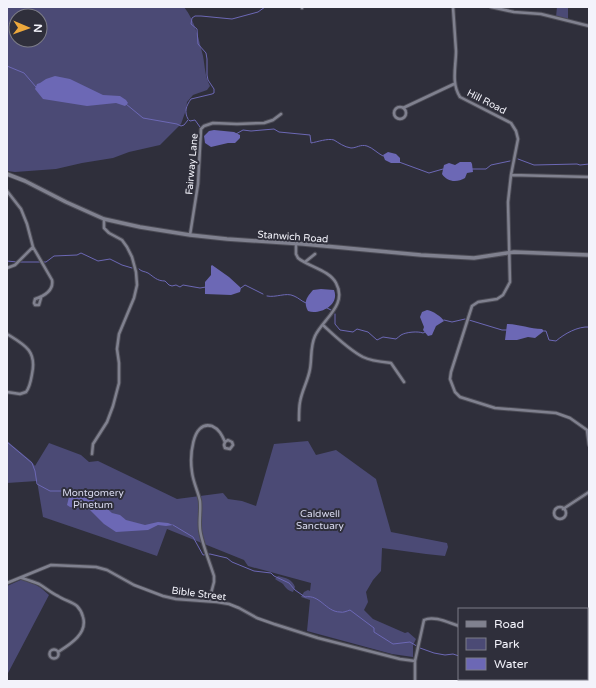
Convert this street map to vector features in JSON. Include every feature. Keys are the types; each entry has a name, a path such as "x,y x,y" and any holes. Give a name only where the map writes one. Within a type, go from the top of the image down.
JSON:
{"street":[{"path":"403,108 406,111 404,117 401,119 395,117 394,112 396,108 403,108 454,84 456,52 454,7"},
{"path":"491,7 514,12 541,14 589,26"},
{"name":"Hill Road","path":"454,84 460,97 506,120 514,126 518,143 511,175 508,202 508,254 510,282 503,295 497,299 478,302 472,306 450,372 450,379 455,392 460,397 495,408 556,413 570,418 587,430 589,444"},
{"name":"Fairway Lane","path":"190,235 198,184 201,129 206,125 213,123 264,123 273,120 281,114"},
{"name":"Stanwich Road","path":"7,174 104,219 140,227 190,235 227,239 296,243 417,255 474,258 514,252 589,255"},
{"path":"511,175 589,177"},
{"path":"7,191 21,208 33,247 52,280 53,285 51,290 41,298"},
{"path":"92,454 93,444 107,422 113,406 119,382 117,342 134,298 137,285 136,272 132,257 122,240 109,233 104,228 104,219"},
{"path":"296,243 296,254 298,258 329,275 338,287 339,297 336,308 318,330 312,344 310,368 300,402 299,420"},
{"path":"7,268 15,265 33,247"},
{"path":"305,262 314,254"},
{"path":"323,325 364,358 391,364 404,382"},
{"path":"7,334 27,348 32,355 34,363 31,382 26,392 20,394 7,392"},
{"path":"209,601 214,576 200,530 200,500 192,473 194,439 197,431 201,428 209,426 217,428 225,442"},
{"path":"563,509 565,514 564,517 560,519 556,518 554,513 555,509 563,509 589,492"},
{"name":"Bible Street","path":"7,583 51,565 93,567 107,570 134,585 165,597 180,600 209,601 235,606 267,622 310,636 400,659 415,661"},
{"path":"22,578 40,585 74,604 78,607 84,619 80,634 73,642 58,652"},
{"path":"415,681 415,661 424,620 434,618 458,626"}],"green space":[{"path":"7,7 184,7 188,12 196,30 208,83 210,86 207,90 193,95 187,102 181,124 160,145 129,152 113,158 56,169 15,172 7,171"},
{"path":"557,7 568,7 568,20 556,17"},
{"name":"Caldwell Sanctuary","path":"7,441 35,466 49,443 81,455 89,462 98,461 177,499 223,493 228,499 242,501 256,506 274,444 308,441 316,455 336,450 376,479 391,532 447,543 448,547 445,556 382,548 381,571 373,580 366,592 368,602 364,610 373,619 405,633 408,632 416,639 413,645 413,657 392,654 307,631 310,600 301,597 304,592 308,590 310,591 311,583 248,566 244,560 167,529 157,556 43,517 37,481 7,483"},
{"path":"278,576 286,578 292,582 295,587 293,592 288,590 282,583 275,579"},
{"path":"25,578 49,595 7,675 7,586"}],"water":[{"path":"55,76 70,79 103,95 120,96 128,103 125,106 116,103 87,106 43,99 35,89 37,84"},
{"path":"209,131 234,132 240,135 240,138 235,143 211,147 205,143 204,136"},
{"path":"388,152 396,154 400,158 400,163 391,163 385,160 383,155"},
{"path":"460,162 471,162 473,172 467,173 465,178 459,181 452,181 444,177 442,174 444,165 449,163 455,165"},
{"path":"212,265 241,288 240,292 231,295 205,294 205,282 211,275"},
{"path":"313,290 334,290 335,295 332,304 328,308 318,312 308,311 306,305 307,297"},
{"path":"427,310 437,314 444,321 436,326 432,335 428,336 423,330 424,327 420,317 422,312"},
{"path":"507,324 542,329 544,331 535,338 528,337 517,340 505,340"},
{"path":"71,489 77,490 82,495 102,504 112,513 120,515 126,520 145,525 158,522 173,525 158,525 148,530 116,532 104,524 90,510 70,507 67,505"}],"waterway":[{"path":"188,119 186,109 191,99 214,93 214,89 208,80 206,53 198,44 197,29 191,24 192,18 195,16 201,16 232,19 258,12 265,7"},
{"path":"7,66 24,73 36,87"},
{"path":"126,104 143,118 181,126 188,120"},
{"path":"189,120 195,120 200,127"},
{"path":"236,134 243,130 251,131 274,129 279,132 310,135 311,143 334,140 351,148 362,145 367,146 383,156"},
{"path":"518,159 534,165 589,164"},
{"path":"472,169 486,169 491,165 510,161"},
{"path":"399,162 429,173 443,169"},
{"path":"20,262 46,262 54,256 77,255 81,253 98,261 110,259 132,268"},
{"path":"7,261 17,262"},
{"path":"139,269 158,280 165,281 172,286 176,285 180,287 183,285 200,288 206,287"},
{"path":"241,288 245,285 263,294"},
{"path":"267,296 291,295 306,303"},
{"path":"327,308 331,310"},
{"path":"335,314 335,324 340,330 353,332 357,329 368,332 377,340 383,337 396,339 403,334 425,332"},
{"path":"444,320 452,322 465,319"},
{"path":"469,320 502,330 507,330"},
{"path":"544,331 546,331 549,340 556,341 571,331 589,327"},
{"path":"7,442 32,463 37,484 50,491 66,491"},
{"path":"173,525 193,537 203,555 210,554 227,558 232,562 254,571 271,573 289,583 295,590 305,597 315,598 335,611 345,612 350,610 374,628 374,632 393,644 410,642 420,648 434,653 458,656"}],"park label":[{"name":"Montgomery Pinetum","path":"93,498"}]}
